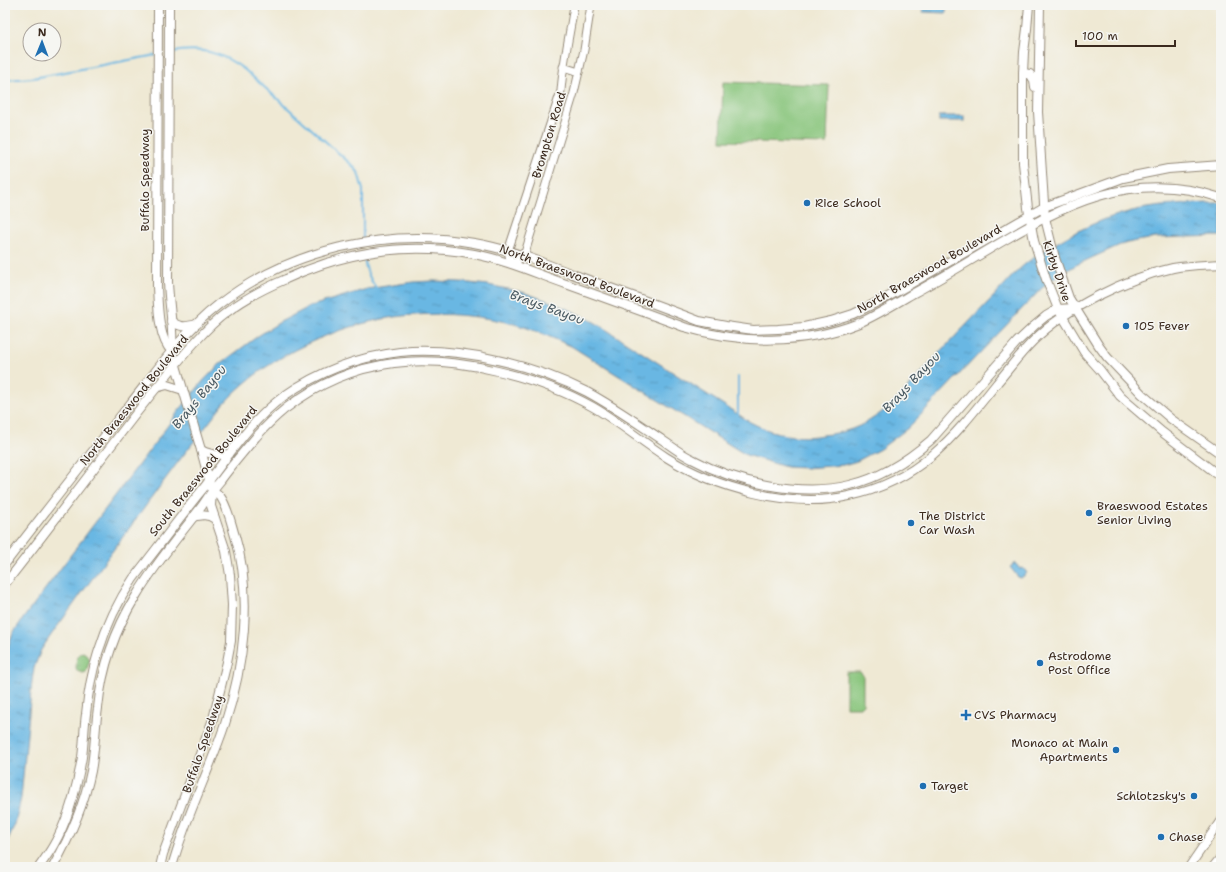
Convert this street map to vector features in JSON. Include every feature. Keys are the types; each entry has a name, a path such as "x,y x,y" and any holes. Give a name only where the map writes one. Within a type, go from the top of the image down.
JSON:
{"main road":[{"name":"Buffalo Speedway","path":"158,5 157,293 162,330 166,346 172,352"},
{"name":"Buffalo Speedway","path":"160,867 163,854 213,719 231,641 232,605 230,575 226,551 211,506 212,491 210,479 172,352 173,338 170,321 168,282 169,5"},
{"name":"Kirby Drive","path":"1029,5 1023,73 1023,162 1030,225 1053,297 1062,317 1084,352 1120,396 1162,432 1221,477"},
{"name":"Kirby Drive","path":"1040,5 1038,112 1045,218 1055,258 1070,298 1099,346 1142,394 1171,419 1221,454"},
{"path":"1023,73 1030,74 1034,80 1035,98 1038,112"},
{"name":"North Braeswood Boulevard","path":"5,564 98,444 172,352 197,324 217,306 246,286 271,272 318,253 348,246 408,238 438,238 475,243 524,256 699,320 753,330 778,329 831,321 853,314 886,298 1044,207 1123,178 1168,169 1221,165"},
{"name":"North Braeswood Boulevard","path":"5,584 175,364 207,330 245,299 310,268 347,257 373,252 433,249 474,254 512,264 705,334 758,340 791,338 815,336 860,322 962,266 1030,225 1076,203 1094,197 1121,190 1156,187 1185,189 1221,198"},
{"name":"South Braeswood Boulevard","path":"53,867 75,826 83,802 92,767 98,704 103,678 115,638 137,594 212,491 269,422 287,407 307,394 341,376 394,363 413,362 467,366 521,377 574,397 609,417 688,470 711,480 735,488 777,498 819,500 847,497 901,478 918,467 939,450 976,410 1025,349 1053,323 1076,308 1106,292 1148,275 1176,268 1221,264"},
{"path":"652,315 655,304"},
{"name":"South Braeswood Boulevard","path":"40,867 54,844 70,806 76,786 82,752 85,715 94,668 110,622 131,582 229,454 263,414 287,394 325,373 344,365 380,355 402,352 443,352 487,358 544,374 567,383 615,408 690,459 715,470 741,479 784,488 818,489 851,485 903,462 919,451 951,419 1017,342 1034,326 1046,316 1058,309 1076,308"},
{"path":"170,321 180,327 197,324"},
{"path":"831,321 834,331"},
{"path":"156,388 167,385 184,391"},
{"path":"201,450 219,456 229,454"},
{"name":"Buffalo Speedway","path":"172,867 225,724 239,669 243,641 245,613 240,551 227,511 219,496 212,491"},
{"path":"193,517 207,515 215,519"},
{"path":"1189,867 1221,820"},
{"path":"1213,867 1221,857"}],"street":[{"name":"Brompton Road","path":"508,251 561,90 563,67 570,35 574,5"},
{"name":"Brompton Road","path":"524,256 579,72 587,36 591,5"},
{"path":"563,67 579,72"},
{"path":"538,163 551,167"},
{"path":"508,251 512,264 524,256"}],"green space":[{"path":"723,82 829,85 827,144 721,141"},
{"path":"83,652 90,659 86,672 83,673 77,671 76,664 80,653"},
{"path":"846,672 860,672 863,675 863,704 860,707 846,707"}],"water":[{"path":"923,5 946,5 946,13 923,12"},
{"path":"939,116 964,116 964,121 939,121"},
{"name":"Brays Bayou","path":"1221,203 1221,236 1155,238 1136,241 1120,245 1076,265 1053,279 1042,288 908,428 880,449 857,461 843,465 806,468 786,467 746,455 571,346 539,332 492,319 436,314 394,317 372,321 327,335 285,356 246,382 221,407 166,478 41,650 34,668 32,681 21,798 15,824 5,846 5,655 13,633 178,412 204,380 220,364 280,322 311,306 367,289 413,282 460,282 488,285 522,292 572,311 596,323 756,425 787,435 817,436 852,429 864,424 886,409 906,390 940,352 1016,273 1029,261 1056,243 1100,221 1131,211 1162,206"},
{"path":"1015,563 1020,569 1023,568 1027,573 1021,578 1018,577 1010,567"}],"waterway":[{"path":"172,52 193,50 211,52 236,64 245,70 352,165 358,172 363,190 363,240"},
{"path":"5,80 33,78 156,55"},
{"path":"364,257 368,274 377,289"},
{"path":"738,377 738,415"}],"place":[{"name":"Rice School","path":"807,203"},
{"name":"105 Fever","path":"1126,326"},
{"name":"Braeswood Estates Senior Living","path":"1089,513"},
{"name":"The District Car Wash","path":"911,523"},
{"name":"Astrodome Post Office","path":"1040,663"},
{"name":"CVS Pharmacy","path":"966,715"},
{"name":"Monaco at Main Apartments","path":"1116,750"},
{"name":"Target","path":"923,786"},
{"name":"Schlotzsky's","path":"1194,796"},
{"name":"Chase","path":"1161,837"}]}
